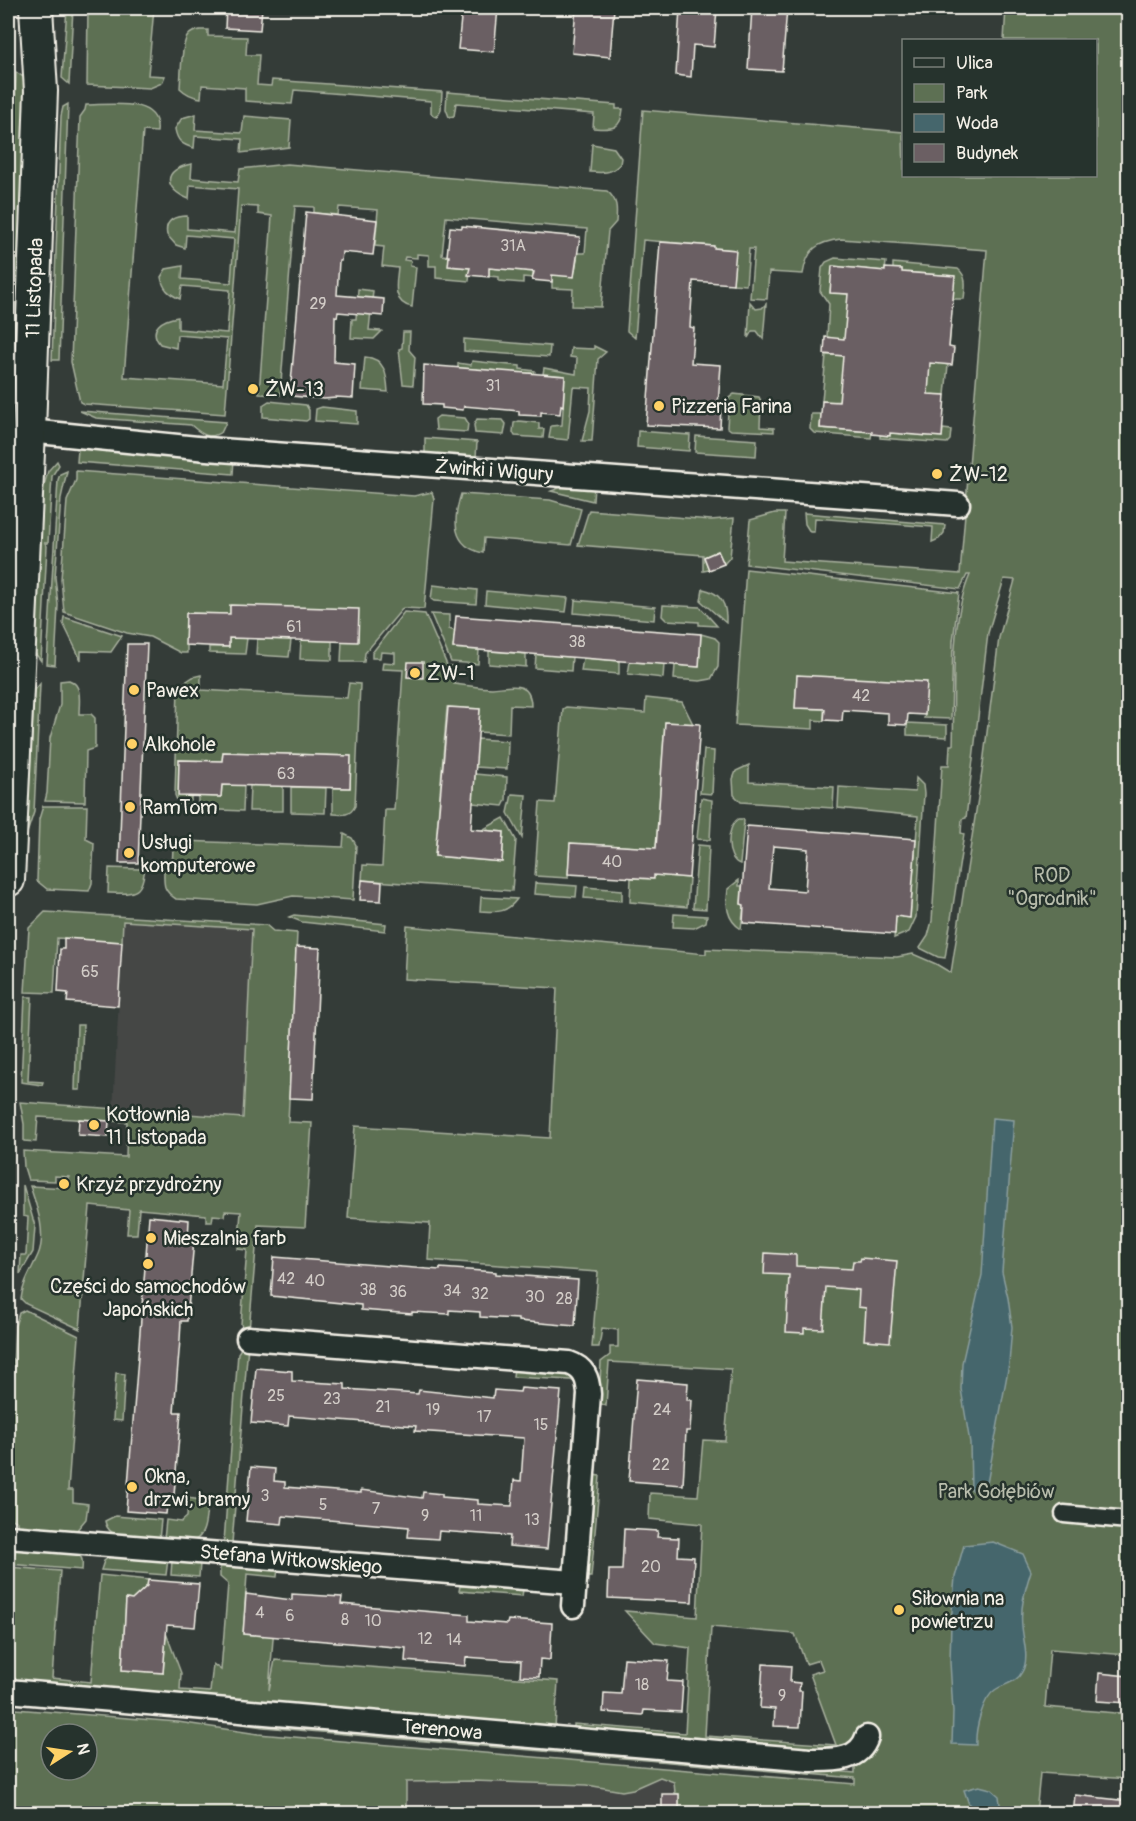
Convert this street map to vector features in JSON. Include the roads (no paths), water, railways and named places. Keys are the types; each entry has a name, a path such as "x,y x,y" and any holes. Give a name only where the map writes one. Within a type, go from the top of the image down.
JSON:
{"main road":[{"name":"11 Listopada","path":"8,880 29,431 41,91 36,8"},
{"name":"11 Listopada","path":"41,91 55,8"}],"street":[{"name":"Żwirki i Wigury","path":"29,431 207,449 958,504"},
{"path":"248,1338 576,1365 586,1377 589,1394 573,1606"},
{"path":"1064,1514 1128,1520"},
{"name":"Stefana Witkowskiego","path":"8,1537 574,1582"},
{"name":"Terenowa","path":"8,1691 810,1760 848,1757 864,1746 867,1737"}],"water":[{"path":"992,1118 1014,1120 1002,1272 1012,1327 1009,1364 986,1489 971,1490 970,1443 961,1389 962,1363 982,1275"},
{"path":"993,1542 1023,1554 1031,1571 1022,1612 1026,1661 1017,1679 995,1690 986,1700 978,1723 976,1745 952,1744 950,1662 955,1577 964,1545"},
{"path":"979,1786 991,1789 999,1796 1001,1813 972,1813 964,1790"}],"place":[{"name":"ŻW-13","path":"253,389"},
{"name":"Pizzeria Farina","path":"659,406"},
{"name":"ŻW-12","path":"937,474"},
{"name":"ŻW-1","path":"415,673"},
{"name":"Pawex","path":"134,690"},
{"name":"Alkohole","path":"132,744"},
{"name":"RamTom","path":"130,807"},
{"name":"Usługi komputerowe","path":"129,853"},
{"name":"Kotłownia 11 Listopada","path":"94,1125"},
{"name":"Krzyż przydrożny","path":"64,1184"},
{"name":"Mieszalnia farb","path":"151,1238"},
{"name":"Części do samochodów Japońskich","path":"148,1264"},
{"name":"Okna, drzwi, bramy","path":"132,1487"},
{"name":"Siłownia na powietrzu","path":"899,1610"}],"park label":[{"name":"ROD \"Ogrodnik\"","path":"1052,886"},
{"name":"Park Gołębiów","path":"996,1491"}]}
